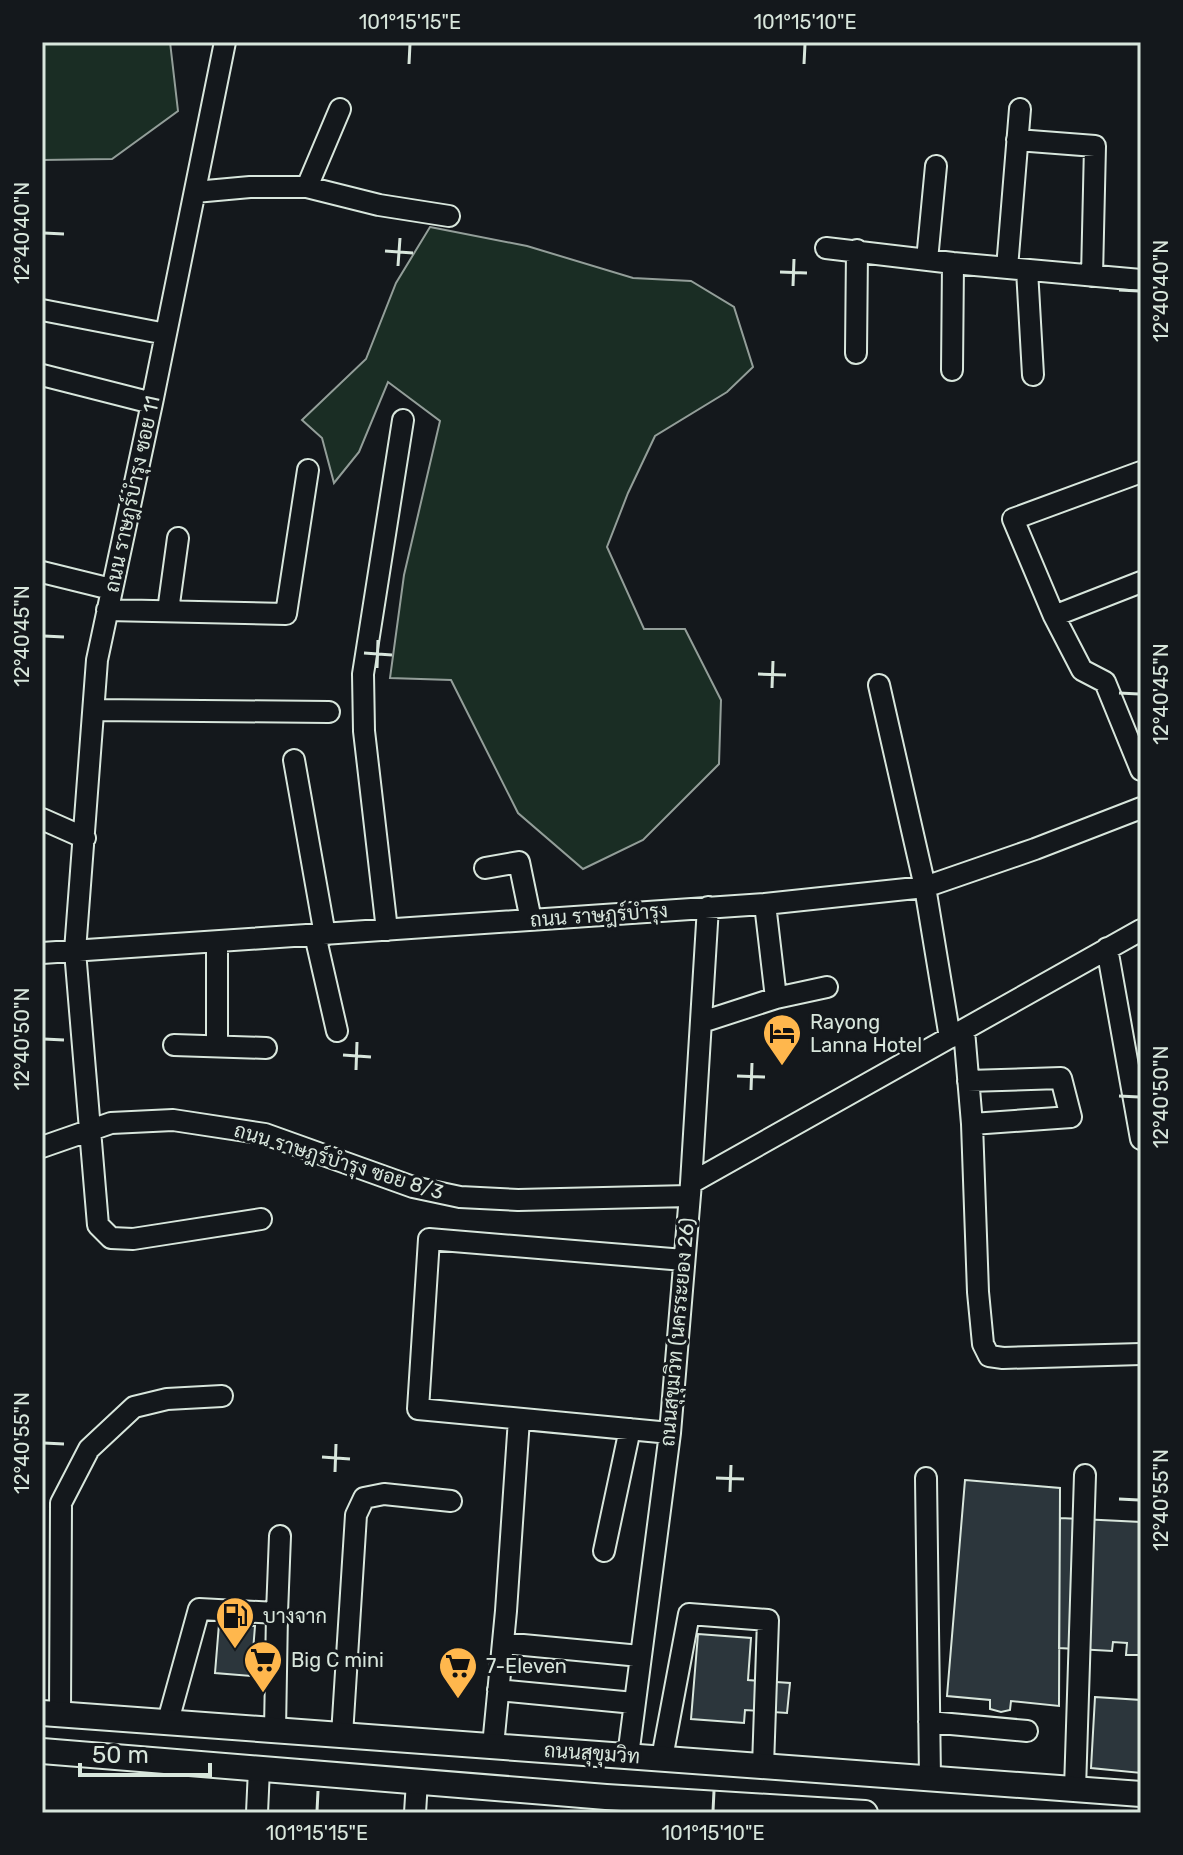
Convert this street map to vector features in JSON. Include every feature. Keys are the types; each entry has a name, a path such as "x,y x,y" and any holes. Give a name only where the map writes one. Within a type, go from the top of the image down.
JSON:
{"main road":[{"name":"ถนนสุขุมวิท","path":"51,1713 1141,1794"},
{"name":"ถนนสุขุมวิท","path":"42,1751 417,1781 604,1805 865,1813"}],"street":[{"name":"ถนน ราษฎร์บำรุง ซอย 11","path":"225,42 97,660 75,951 98,1225 111,1238 133,1239 261,1219"},
{"path":"307,187 340,109"},
{"path":"1020,109 1017,140 1017,269 1033,375"},
{"path":"1017,140 1095,146 1092,276"},
{"path":"927,260 936,166"},
{"path":"195,192 250,187 307,187 379,205 449,216"},
{"path":"826,248 1141,280"},
{"path":"856,353 857,250"},
{"path":"952,370 953,263"},
{"path":"42,310 166,334"},
{"path":"42,375 152,403"},
{"path":"387,930 364,731 363,674 403,420"},
{"path":"42,572 109,600 168,611 286,614 308,470"},
{"path":"1141,472 1013,519 1054,616 1082,670 1105,682 1141,770"},
{"path":"168,611 178,538"},
{"path":"1054,616 1141,582"},
{"path":"879,685 968,1081 983,1344 989,1356 1003,1358 1141,1354"},
{"path":"95,710 329,712"},
{"path":"294,760 337,1031"},
{"name":"ถนน ราษฎร์บำรุง","path":"42,953 765,904 925,887 1141,808"},
{"path":"42,819 85,838"},
{"path":"485,868 519,862 531,920"},
{"path":"765,904 776,998"},
{"name":"ถนนสุขุมวิท (นครระยอง 26)","path":"628,1756 670,1433 708,907"},
{"path":"690,1189 1141,930"},
{"path":"217,942 217,1046"},
{"path":"1107,948 1141,1139"},
{"path":"702,1022 776,998 827,987"},
{"path":"174,1045 266,1048"},
{"path":"968,1081 1061,1078 1071,1117 972,1124"},
{"name":"ถนน ราษฎร์บำรุง ซอย 8/3","path":"42,1147 111,1123 158,1120 265,1134 413,1187 460,1197 518,1200 690,1189"},
{"path":"670,1433 418,1409 429,1239 684,1260"},
{"path":"51,1713 61,1503 89,1449 134,1407 167,1399 222,1396"},
{"path":"493,1746 519,1419"},
{"path":"604,1551 630,1429"},
{"path":"1075,1789 1085,1475"},
{"path":"926,1478 930,1778"},
{"path":"342,1735 356,1515 364,1498 384,1494 451,1501"},
{"path":"275,1730 280,1536"},
{"path":"168,1721 199,1609 277,1613"},
{"path":"662,1758 689,1614 705,1615 768,1620 763,1766"},
{"path":"503,1643 640,1656"},
{"path":"498,1690 634,1703"},
{"path":"929,1722 1027,1731"},
{"path":"257,1813 259,1769"},
{"path":"415,1813 417,1781"}],"green space":[{"path":"42,42 170,42 178,111 112,159 42,160"},
{"path":"430,227 527,246 633,278 691,281 734,307 753,367 727,392 655,436 607,547 644,629 685,629 721,700 719,764 643,840 583,869 518,813 451,680 390,678 404,575 440,421 388,382 359,452 334,483 322,438 302,420 366,359 396,283"}],"building":[{"path":"965,1480 1060,1488 1059,1706 1011,1701 1010,1710 1001,1712 990,1709 990,1700 947,1696"},
{"path":"1060,1518 1141,1522 1141,1655 1126,1655 1127,1643 1113,1642 1112,1651 1059,1648"},
{"name":"บางจาก","path":"219,1624 255,1626 251,1676 215,1673"},
{"path":"698,1634 751,1638 748,1680 790,1683 787,1713 745,1710 744,1723 691,1719"},
{"path":"1095,1697 1141,1700 1141,1773 1091,1768"}],"place":[{"name":"Rayong Lanna Hotel","path":"782,1067"},
{"name":"บางจาก","path":"235,1650"},
{"name":"Big C mini","path":"263,1694"},
{"name":"7-Eleven","path":"458,1700"}]}
